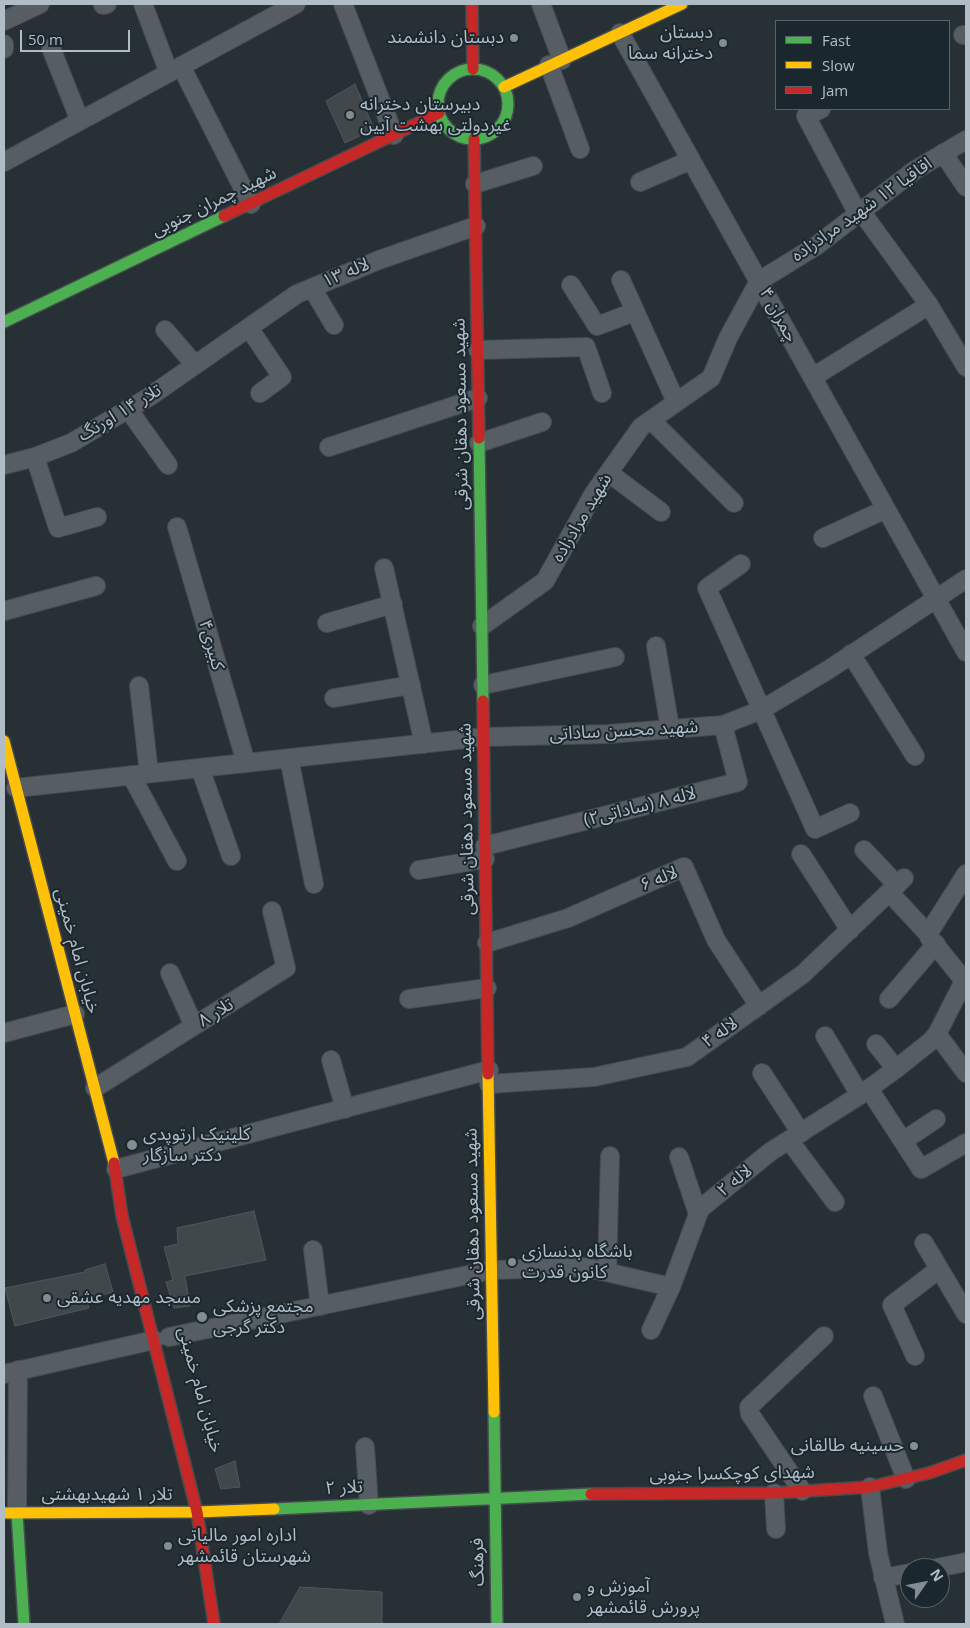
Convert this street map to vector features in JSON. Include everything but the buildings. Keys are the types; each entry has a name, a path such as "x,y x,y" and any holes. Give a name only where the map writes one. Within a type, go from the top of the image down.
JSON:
{"main road":[{"path":"472,4 473,69"},
{"path":"504,87 682,4"},
{"path":"473,69 491,74 504,87 508,98 508,110 504,121 496,130 486,136 474,139 463,137 453,132 444,124 439,114 438,101 440,94 449,78 460,71 473,69"},
{"name":"شهید چمران جنوبی","path":"4,322 439,114"},
{"name":"شهید مسعود دهقان شرقی","path":"474,139 494,1499"},
{"name":"خیابان امام خمینی","path":"4,741 116,1169 122,1216 165,1338 197,1512 214,1624"},
{"name":"خیابان امام خمینی","path":"116,1169 132,1204"},
{"name":"شهدای کوچکسرا جنوبی","path":"494,1499 596,1494 774,1493 870,1487 929,1473 966,1460"},
{"name":"تلار ۲","path":"197,1512 213,1507 370,1505 494,1499"},
{"name":"فرهنگ","path":"494,1499 497,1624"},
{"path":"213,1507 217,1525"},
{"name":"تلار ۱ شهیدبهشتی","path":"11,1513 197,1512"},
{"path":"11,1513 24,1624"}],"street":[{"path":"4,21 40,4"},
{"path":"143,4 175,69 251,204"},
{"path":"4,162 296,4"},
{"path":"343,4 394,136"},
{"path":"541,4 580,149"},
{"name":"چمران ۴","path":"620,32 966,652"},
{"path":"4,44 4,49"},
{"path":"51,48 80,121"},
{"path":"818,110 806,116 860,212 929,305 966,366"},
{"name":"اقاقیا ۱۲ شهید مرادزاده","path":"759,281 816,246 915,170 966,140"},
{"path":"943,153 966,187"},
{"path":"640,182 691,160"},
{"path":"475,184 533,166"},
{"name":"لاله ۱۳","path":"228,343 297,294 379,260 476,226"},
{"path":"621,280 676,402"},
{"name":"شهید مرادزاده","path":"482,626 545,581 594,493 641,427 711,378 728,338 759,281"},
{"path":"571,285 597,326 634,312"},
{"path":"312,288 334,325"},
{"path":"813,377 929,305"},
{"path":"249,328 282,377 260,393"},
{"path":"165,330 195,365"},
{"name":"تلار ۱۴ اورنگ","path":"4,465 35,457 71,443 128,409 228,343"},
{"path":"478,350 586,347 602,393"},
{"path":"329,446 478,398"},
{"path":"128,409 168,465"},
{"path":"651,420 734,503"},
{"path":"479,443 542,422"},
{"path":"35,457 58,528 97,517"},
{"path":"609,473 661,512"},
{"path":"824,538 886,509"},
{"name":"کبیری۴","path":"177,527 246,763"},
{"path":"741,564 707,588 815,829 850,813"},
{"path":"384,568 424,744"},
{"name":"شهید محسن ساداتی","path":"16,788 484,737 608,734 723,725 761,710 966,579"},
{"path":"4,611 96,586"},
{"path":"327,623 393,604"},
{"path":"656,646 670,728"},
{"path":"851,654 915,756"},
{"path":"483,685 615,657"},
{"path":"334,698 411,685"},
{"path":"139,686 149,773"},
{"name":"لاله ۸ (ساداتی۲)","path":"485,852 738,782 723,725"},
{"path":"289,758 314,884"},
{"path":"200,768 231,856"},
{"path":"130,775 177,861"},
{"path":"864,850 897,886 932,939 965,982"},
{"path":"419,870 485,852"},
{"path":"801,854 850,930"},
{"name":"لاله ۶","path":"487,943 568,918 684,867 716,940 759,1006"},
{"path":"889,999 932,939 966,874"},
{"name":"لاله ۴","path":"116,1169 345,1109 489,1077 594,1077 687,1057 803,974 897,886"},
{"name":"تلار ۸","path":"95,1088 286,968 272,911"},
{"path":"170,973 194,1026"},
{"name":"لاله ۲","path":"651,1330 671,1287 700,1209 770,1152 865,1092 896,1069 937,1034 965,982"},
{"path":"409,999 487,988"},
{"path":"4,1033 75,1014"},
{"path":"937,1034 966,1073"},
{"path":"825,1036 903,1141 919,1168 922,1169 966,1143"},
{"path":"876,1044 896,1069"},
{"path":"331,1060 345,1109"},
{"path":"762,1073 795,1136 835,1202"},
{"path":"903,1141 936,1119"},
{"path":"607,1272 610,1156"},
{"path":"679,1157 698,1214"},
{"path":"924,1243 966,1314"},
{"path":"312,1250 320,1306"},
{"path":"11,1513 11,1372 492,1270 584,1267 671,1287"},
{"path":"915,1356 892,1305 939,1269"},
{"path":"802,1491 750,1414 749,1407 824,1336"},
{"path":"873,1396 906,1479"},
{"path":"365,1447 370,1505"},
{"path":"870,1487 878,1553 895,1624"},
{"path":"774,1493 776,1529"},
{"path":"950,1565 966,1562"},
{"path":"883,1578 900,1575"}],"traffic: fast":[{"path":"473,69 492,75 502,85 508,104 502,123 492,133 473,139 454,133 444,123 438,104 444,85 454,75 473,69"},
{"path":"4,322 224,216"},
{"path":"479,438 483,701"},
{"path":"494,1412 497,1624"},
{"path":"274,1509 591,1494"},
{"path":"17,1513 24,1624"}],"traffic: slow":[{"path":"504,87 682,4"},
{"path":"4,741 114,1163"},
{"path":"488,1074 494,1412"},
{"path":"4,1513 197,1512 274,1509"}],"traffic: jam":[{"path":"472,4 473,69"},
{"path":"224,216 439,113"},
{"path":"474,139 479,438"},
{"path":"483,701 488,1074"},
{"path":"114,1163 122,1216 197,1512 214,1624"},
{"path":"591,1494 774,1493 870,1487 929,1473 966,1460"}],"place":[{"name":"دبستان دانشمند","path":"514,38"},
{"name":"دبستان دخترانه سما","path":"723,43"},
{"name":"دبیرستان دخترانه غیردولتی بهشت آیین","path":"350,115"},
{"name":"کلینیک ارتوپدی دکتر سازگار","path":"132,1145"},
{"name":"باشگاه بدنسازی کانون قدرت","path":"512,1262"},
{"name":"مسجد مهدیه عشقی","path":"47,1298"},
{"name":"مجتمع پزشکی دکتر گرجی","path":"202,1317"},
{"name":"حسینیه طالقانی","path":"914,1446"},
{"name":"اداره امور مالیاتی شهرستان قائمشهر","path":"168,1546"},
{"name":"آموزش و پرورش قائمشهر","path":"577,1597"}]}
